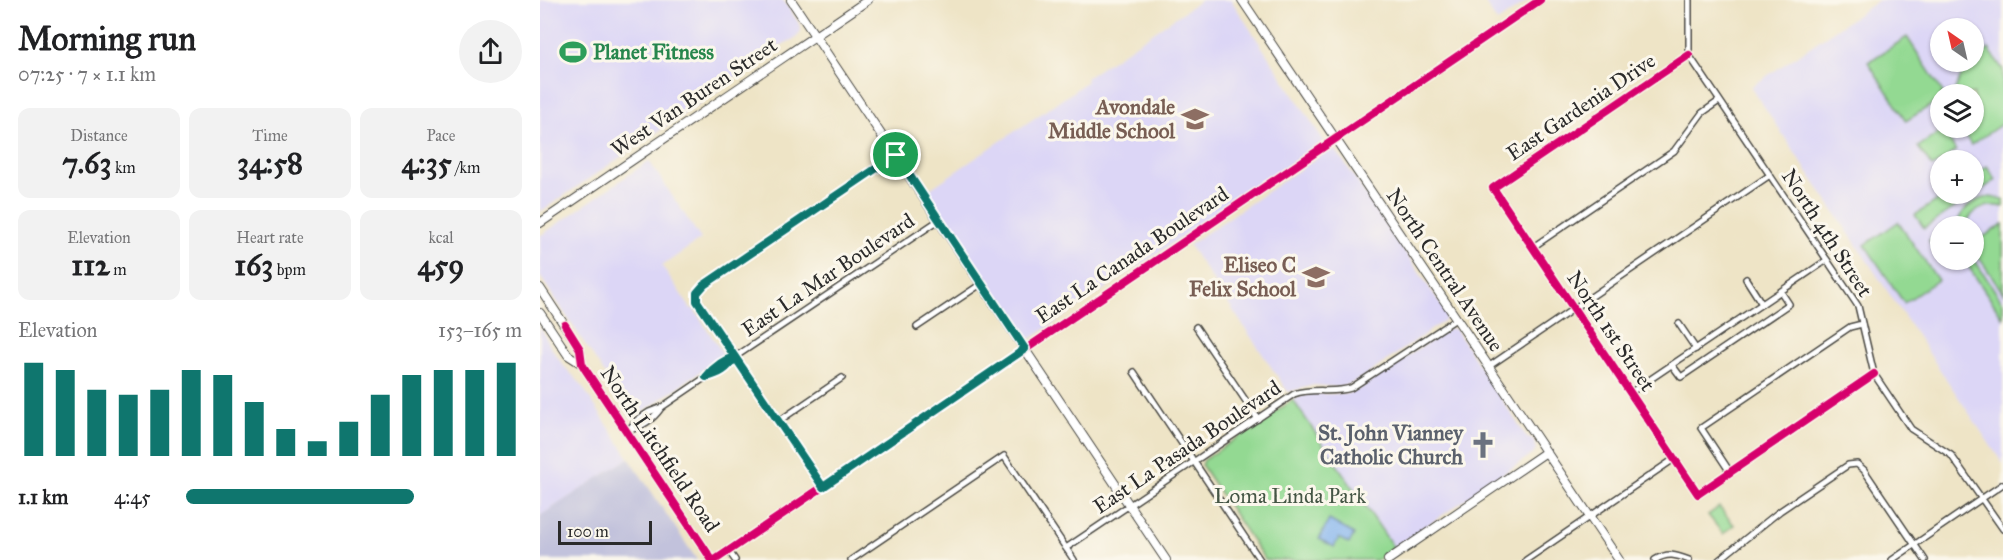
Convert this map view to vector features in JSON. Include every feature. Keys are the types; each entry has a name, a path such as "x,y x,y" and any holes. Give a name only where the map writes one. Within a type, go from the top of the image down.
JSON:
{"main road":[{"name":"West Van Buren Street","path":"540,223 868,0"}],"street":[{"path":"791,0 1167,560"},
{"name":"North Central Avenue","path":"1242,0 1619,560"},
{"name":"East La Canada Boulevard","path":"713,560 1540,0"},
{"path":"1689,0 1689,55"},
{"name":"North 4th Street","path":"1689,55 1858,306 1874,374 1911,429 1952,455 2003,529"},
{"name":"East Gardenia Drive","path":"1493,188 1689,55"},
{"path":"1533,247 1674,151 1702,113 1719,100"},
{"path":"823,487 697,301 697,293 704,285 896,155"},
{"path":"1488,367 1770,175"},
{"name":"North 1st Street","path":"1493,188 1698,494 1730,472"},
{"name":"East La Mar Boulevard","path":"627,432 637,420 662,407 706,377 714,368 735,357 939,220"},
{"path":"1630,393 1827,260"},
{"path":"1746,279 1762,303"},
{"path":"917,327 981,284"},
{"name":"North Litchfield Road","path":"540,288 580,349 582,364"},
{"path":"1672,365 1681,378 1789,304 1781,292"},
{"name":"North Litchfield Road","path":"540,313 568,355 582,364 713,560"},
{"name":"East La Pasada Boulevard","path":"1066,548 1300,392 1342,391 1351,388 1456,319"},
{"path":"1679,324 1696,349"},
{"path":"1862,324 1850,327 1701,428 1730,472 1874,374"},
{"path":"1196,327 1258,419"},
{"path":"1134,372 1260,560"},
{"path":"779,421 842,378"},
{"path":"1388,560 1546,452"},
{"path":"851,560 1004,456 1074,560"},
{"path":"1526,560 1674,459"},
{"path":"1719,560 1780,512 1848,465 1857,464 1864,470 1925,560"},
{"path":"1892,560 2003,484"},
{"name":"North Litchfield Road","path":"728,550 735,560"},
{"path":"1655,560 1668,554 1689,560"}],"shaded area":[{"path":"540,0 783,0 798,22 801,31 796,38 773,49 743,69 728,84 540,212"},
{"path":"1201,0 1231,0 1324,141 1032,338 1026,339 927,191 1070,94 1087,81 1086,78"},
{"path":"1483,0 1529,0 1497,22"},
{"path":"1879,0 2003,0 2003,464 1751,87"},
{"name":"Eliseo C Felix School","path":"1330,149 1340,156 1447,316 1445,320 1350,384 1337,387 1314,385 1288,392 1189,245"},
{"path":"649,161 701,239 662,266 724,355 634,418 540,276 540,236"},
{"path":"540,326 550,346 563,365 580,383 629,458 540,516"},
{"path":"1450,328 1456,330 1527,438 1534,440 1536,450 1394,548 1293,400 1311,394 1346,394 1360,388"},
{"path":"629,458 697,560 540,560 540,516"}],"green space":[{"path":"1907,37 1938,84 1930,84 1930,106 1906,121 1868,62"},
{"path":"1989,49 2003,70 2003,123 1984,136 1984,84 1958,84 1963,72 1984,72 1984,53"},
{"path":"1931,138 1948,138 1955,150 1930,150 1930,164 1918,147"},
{"path":"1966,138 1981,138 1971,145"},
{"path":"1987,166 1996,180 1984,188 1984,168"},
{"path":"1984,199 2003,199 2003,207 1985,207 1971,216 1961,216 1972,204 1984,204"},
{"path":"1932,204 1960,204 1942,216 1930,216 1930,224 1924,228 1915,215"},
{"path":"1898,222 1938,280 1904,303 1865,245"},
{"path":"2003,224 2003,293 1984,265 1984,236"},
{"path":"1971,270 1981,270 2003,303 2003,318"},
{"name":"Loma Linda Park","path":"1293,400 1394,548 1377,560 1265,560 1204,469 1202,465 1204,460"},
{"path":"1719,507 1734,525 1723,534 1708,515"}],"water":[{"path":"1329,520 1354,534 1349,544 1339,538 1334,547 1319,539"}],"cycle path":[{"path":"715,560 1540,0"},
{"path":"1689,55 1493,188 1698,494 1874,374"},
{"path":"565,325 580,349 585,369 712,560"}],"place":[{"name":"Planet Fitness","path":"573,52"},
{"name":"Avondale Middle School","path":"1195,119"},
{"name":"Eliseo C Felix School","path":"1316,277"},
{"name":"St. John Vianney Catholic Church","path":"1483,445"}],"route":[{"path":"896,155 704,285 697,293 697,301 735,357 714,368 706,377 717,374 730,365 735,357 823,487 1025,349 896,155"}]}
